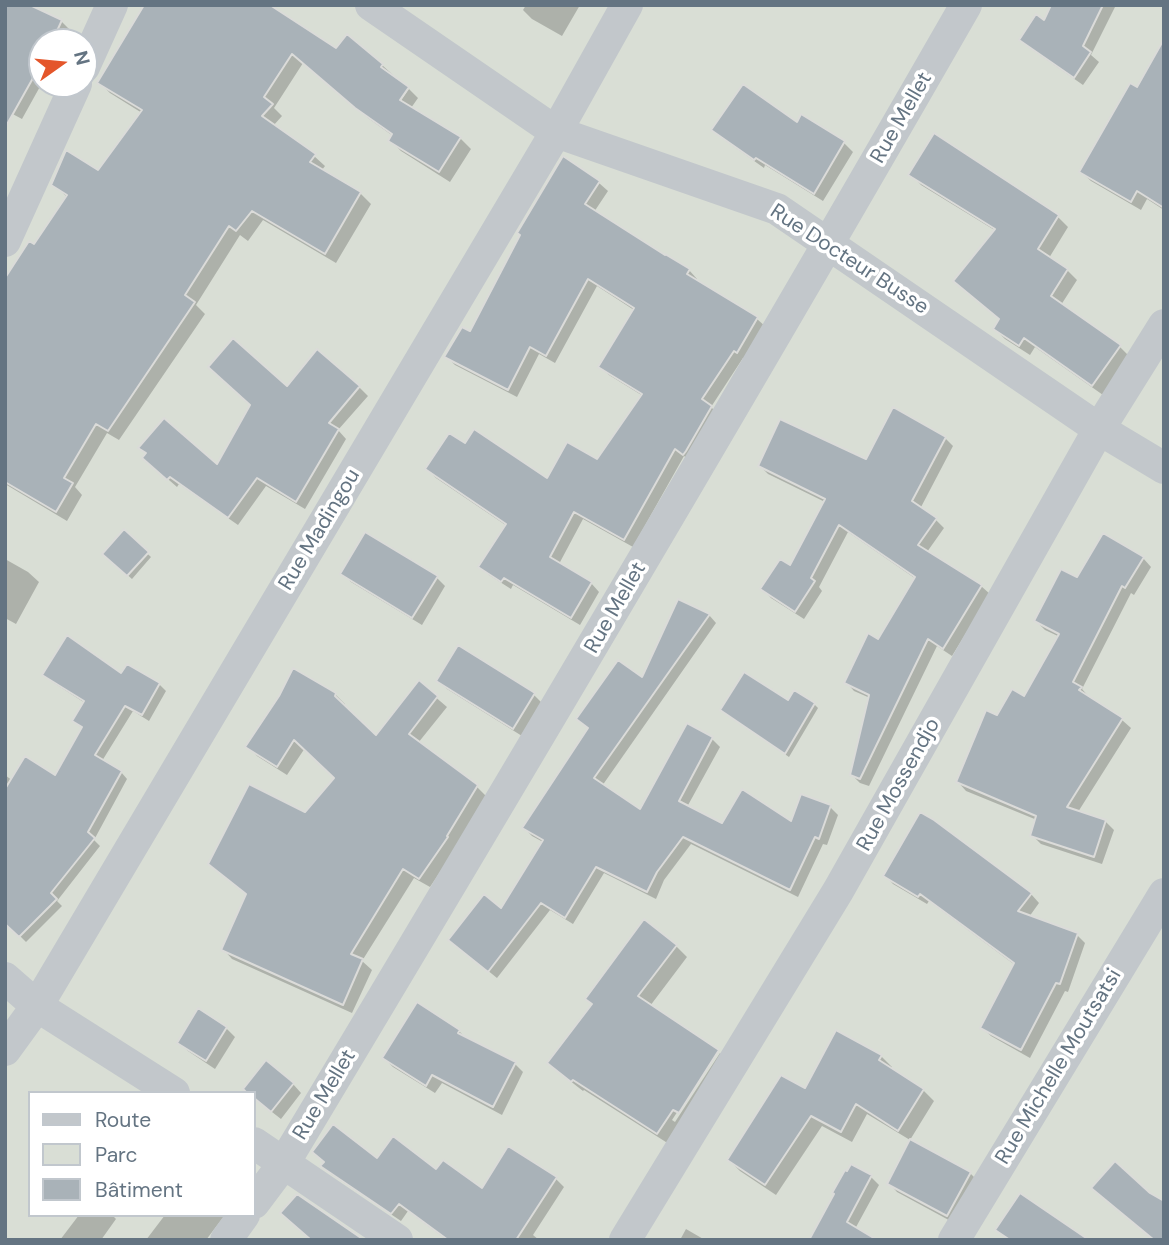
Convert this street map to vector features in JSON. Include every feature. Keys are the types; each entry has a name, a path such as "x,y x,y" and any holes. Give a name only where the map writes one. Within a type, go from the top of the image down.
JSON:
{"street":[{"path":"98,36 112,5"},
{"name":"Rue Docteur Busse","path":"371,5 556,132 777,209 1099,429 1164,468"},
{"name":"Rue Madingou","path":"5,1050 37,1006 556,132 627,5"},
{"name":"Rue Mellet","path":"256,1200 284,1163 542,732 966,5"},
{"path":"5,241 70,98"},
{"name":"Rue Mossendjo","path":"625,1240 838,891 1099,429 1164,325"},
{"name":"Rue Michelle Moutsatsi","path":"954,1240 1164,894"},
{"path":"5,978 37,1006 171,1091"},
{"path":"256,1144 397,1240"},
{"path":"226,1240 243,1217"}],"green space":[{"path":"5,5 1164,5 1164,1240 5,1240"}],"building":[{"path":"5,5 30,5 62,20 58,28 28,28 28,87 5,128"},
{"path":"144,5 270,5 336,48 347,34 383,64 381,67 409,87 400,100 461,137 439,172 388,141 392,134 355,108 292,54 264,97 273,104 262,116 316,154 310,162 361,192 325,254 252,211 236,231 229,226 185,295 195,302 108,431 96,424 64,478 73,483 56,512 5,482 5,278 29,241 34,244 67,195 51,185 66,150 98,170 142,110 98,81"},
{"path":"1051,5 1103,5 1083,46 1091,52 1074,78 1019,40 1036,14 1044,20"},
{"path":"1164,39 1164,208 1137,191 1131,202 1079,172 1130,83 1137,87"},
{"path":"743,84 797,122 801,114 845,141 814,194 756,158 754,160 711,130"},
{"path":"934,133 1059,215 1038,249 1068,269 1051,296 1121,345 1092,386 1024,338 1019,346 993,329 999,319 953,281 995,229 908,175"},
{"path":"563,156 600,181 585,204 690,269 687,274 758,317 737,353 734,351 702,399 712,406 686,451 683,455 675,449 624,540 574,512 550,557 592,582 571,618 504,578 501,582 478,567 506,524 425,469 449,433 465,443 474,429 547,478 567,442 597,459 642,394 598,367 634,308 588,279 546,356 530,347 508,390 444,357 462,327 470,331 520,235 517,233"},
{"path":"233,338 287,386 317,349 360,386 329,423 339,429 296,502 257,478 228,518 170,477 167,480 142,458 146,453 138,448 164,418 217,464 250,405 208,367"},
{"path":"893,407 946,437 912,501 937,518 918,545 982,585 943,649 928,639 860,779 850,775 869,695 844,683 868,633 878,639 915,577 839,525 811,578 815,581 795,612 760,589 780,559 790,565 825,499 758,466 780,419 866,459"},
{"path":"124,529 149,552 127,576 102,554"},
{"path":"365,532 438,576 412,618 340,574"},
{"path":"1103,533 1144,557 1125,588 1122,586 1073,682 1082,687 1079,690 1123,718 1067,807 1106,820 1094,857 1030,836 1036,816 956,782 986,710 997,715 1012,689 1024,696 1059,634 1034,621 1061,569 1077,577"},
{"path":"678,599 710,614 594,778 640,809 687,723 713,737 679,801 722,823 742,789 791,821 801,794 831,805 819,839 815,837 790,890 683,837 657,872 647,892 596,867 565,918 541,903 488,972 448,940 484,894 501,908 543,840 522,828 588,728 576,719 618,660 642,677"},
{"path":"67,635 121,673 127,664 160,683 142,715 125,706 95,755 122,771 88,832 95,838 51,893 57,899 19,937 5,924 5,789 25,756 55,775 82,727 72,721 84,701 42,675"},
{"path":"458,645 535,693 513,729 436,681"},
{"path":"293,668 336,693 335,696 376,735 419,680 438,696 409,734 478,785 448,837 419,879 403,869 351,954 363,959 343,1005 221,950 246,894 208,864 249,784 305,812 334,778 294,740 277,767 245,747 279,696"},
{"path":"744,672 788,700 794,690 815,703 785,754 720,710"},
{"path":"920,812 1032,893 1018,911 1078,933 1060,984 1056,983 1021,1050 980,1028 1014,963 920,894 918,897 883,876"},
{"path":"644,919 677,945 638,996 719,1050 679,1113 673,1110 657,1134 573,1080 571,1082 547,1063 592,1004 585,999"},
{"path":"417,1002 460,1030 458,1033 516,1062 493,1107 432,1075 426,1086 382,1058"},
{"path":"198,1008 227,1027 206,1061 177,1043"},
{"path":"836,1030 882,1055 879,1060 924,1089 898,1131 856,1104 841,1132 811,1116 765,1185 727,1160 781,1075 805,1088"},
{"path":"266,1060 294,1083 271,1112 256,1100 256,1091 243,1089"},
{"path":"333,1124 377,1158 393,1136 436,1169 443,1160 482,1188 508,1146 557,1177 516,1240 448,1240 399,1204 391,1214 320,1166 324,1162 312,1152"},
{"path":"910,1139 971,1172 947,1216 887,1184"},
{"path":"1115,1161 1150,1193 1164,1201 1164,1240 1154,1240 1091,1188"},
{"path":"851,1164 872,1175 847,1222 877,1240 809,1240 834,1194 832,1193"},
{"path":"1020,1193 1089,1240 1010,1240 995,1230"},
{"path":"297,1194 364,1240 311,1240 280,1213"}]}
